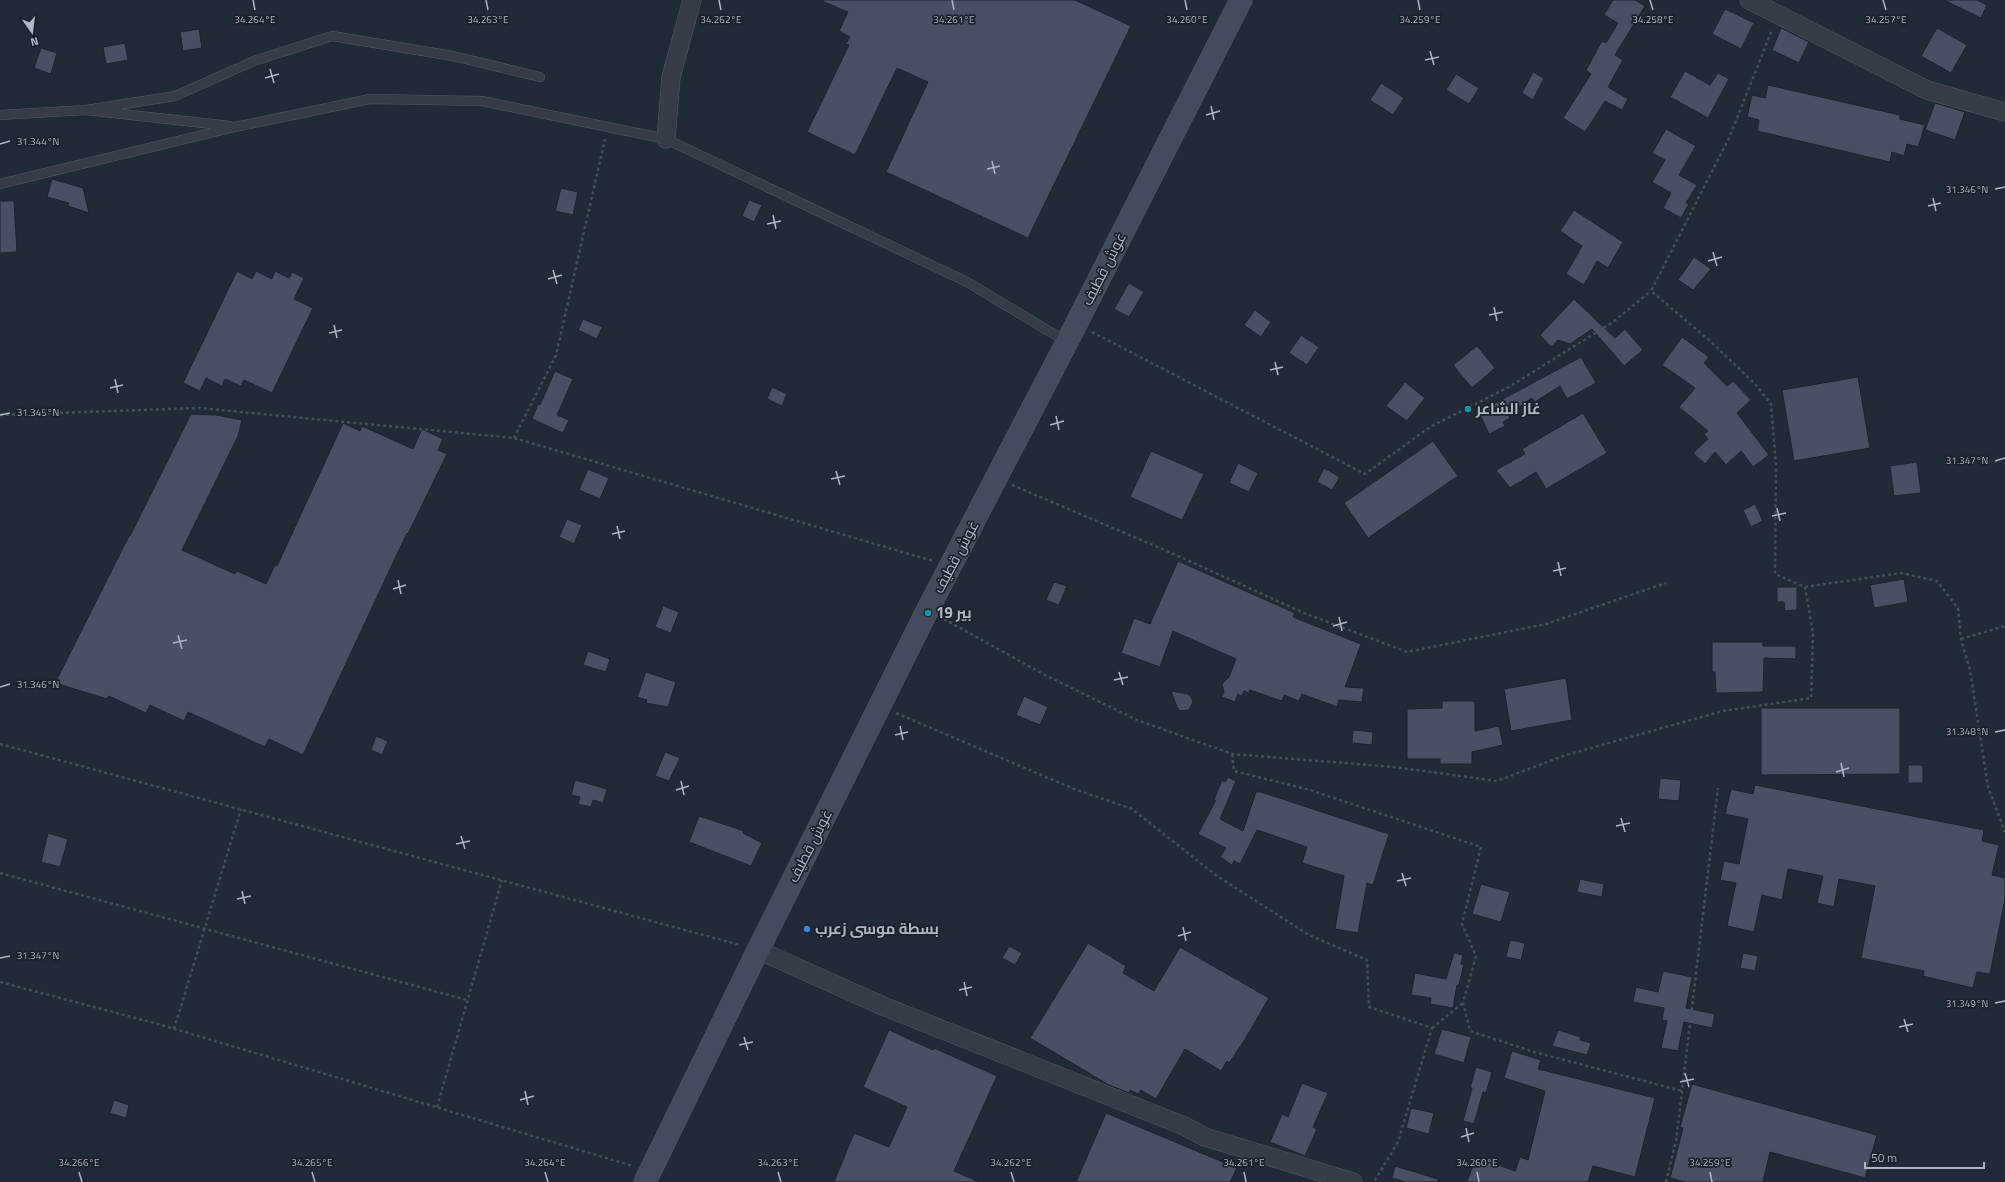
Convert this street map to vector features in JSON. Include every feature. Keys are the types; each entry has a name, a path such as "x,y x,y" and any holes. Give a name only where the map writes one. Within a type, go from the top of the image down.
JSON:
{"main road":[{"name":"غوش قطيف","path":"648,1176 758,950 881,707 928,609 1072,333 1241,0"}],"street":[{"path":"666,139 671,77 692,0"},
{"path":"1749,0 1927,90 2005,112"},
{"path":"758,950 883,1006 1184,1126 1205,1137 1352,1182"}],"lane":[{"path":"0,115 86,110 175,96 254,60 332,36 453,56 540,77"},
{"path":"0,184 236,127 370,99 482,101 666,139 1072,333"},
{"path":"86,110 236,127"}],"path":[{"path":"1072,333 1365,474 1430,427 1509,387 1613,322 1651,291 1729,138 1764,47 1779,15"},
{"path":"514,438 556,355 608,126"},
{"path":"1651,291 1710,341 1755,384 1771,404 1776,466 1775,574 1805,588 1901,573 1937,581 1958,608 1961,639 1970,670 1988,787 2005,832"},
{"path":"0,415 200,408 514,438 951,566"},
{"path":"997,478 1167,551 1304,613 1407,652 1546,624 1666,583"},
{"path":"928,609 1043,674 1124,713 1199,744 1232,754 1394,767 1497,781 1566,755 1723,711 1811,698 1813,633 1805,588"},
{"path":"1961,639 2005,626"},
{"path":"881,707 1074,789 1132,809 1217,876 1308,935 1367,960 1368,1007 1432,1028"},
{"path":"0,744 758,950"},
{"path":"1232,754 1234,771 1310,790 1481,847 1462,924 1476,956 1463,1003 1470,1031 1534,1052 1682,1091"},
{"path":"1666,1182 1676,1141 1718,788"},
{"path":"174,1028 241,809"},
{"path":"0,873 204,930 467,1000"},
{"path":"437,1107 502,880"},
{"path":"0,982 174,1028 437,1107 648,1176"},
{"path":"1374,1182 1398,1142 1432,1028 1463,1003"}],"building":[{"path":"820,0 1075,0 1131,26 1028,238 886,172 928,82 897,68 855,155 807,132 849,45 846,44 850,37 839,31 848,12"},
{"path":"1613,0 1635,0 1645,6 1615,55 1623,60 1608,87 1628,99 1622,110 1605,101 1585,132 1563,118 1591,74 1586,70 1602,41 1606,43 1618,23 1604,15"},
{"path":"1944,0 1977,0 1987,5 1981,18"},
{"path":"1725,9 1754,23 1741,49 1712,34"},
{"path":"1781,28 1809,42 1799,63 1772,50"},
{"path":"1937,28 1967,45 1951,73 1921,56"},
{"path":"199,29 202,48 183,51 180,32"},
{"path":"125,43 128,60 106,64 103,47"},
{"path":"41,48 57,53 51,74 34,68"},
{"path":"1685,71 1710,85 1718,73 1729,79 1708,118 1670,97"},
{"path":"1533,72 1544,78 1533,100 1522,93"},
{"path":"1456,74 1479,88 1469,104 1446,90"},
{"path":"1381,83 1404,98 1393,115 1370,100"},
{"path":"1768,85 1900,115 1900,119 1925,125 1918,147 1907,144 1904,156 1892,152 1890,162 1757,131 1759,120 1747,117 1752,95 1765,98"},
{"path":"1935,103 1965,112 1955,140 1925,130"},
{"path":"1666,129 1696,146 1679,175 1697,185 1686,203 1689,204 1681,218 1663,208 1671,193 1652,182 1665,160 1652,153"},
{"path":"52,179 83,188 89,213 68,206 69,203 47,197"},
{"path":"561,188 578,192 573,215 555,211"},
{"path":"749,200 762,205 754,222 742,216"},
{"path":"0,201 14,201 17,252 0,253"},
{"path":"1574,210 1623,242 1608,268 1597,261 1584,285 1566,274 1582,246 1560,231"},
{"path":"1694,257 1711,269 1693,290 1678,280"},
{"path":"237,271 252,279 256,271 272,279 275,271 289,278 292,272 304,278 294,299 313,308 272,393 244,380 241,386 225,379 222,386 206,378 200,391 183,383"},
{"path":"1129,283 1144,292 1129,317 1114,309"},
{"path":"1574,299 1615,338 1625,329 1643,350 1624,366 1592,329 1570,344 1558,340 1551,347 1540,335"},
{"path":"1255,310 1271,322 1261,337 1244,325"},
{"path":"583,319 602,327 597,339 578,330"},
{"path":"1301,335 1319,347 1307,365 1289,353"},
{"path":"1682,337 1709,357 1704,363 1727,386 1733,381 1751,400 1737,413 1769,455 1753,467 1741,451 1726,465 1715,452 1705,464 1693,453 1708,439 1704,434 1708,431 1679,407 1695,388 1662,365"},
{"path":"1477,346 1495,368 1472,388 1453,365"},
{"path":"1581,357 1596,383 1567,399 1560,386 1535,402 1532,398 1508,414 1510,418 1503,422 1505,426 1489,434 1478,410 1490,404 1492,405"},
{"path":"555,371 573,379 557,415 569,420 563,433 532,419"},
{"path":"1858,377 1870,448 1794,461 1782,390"},
{"path":"1405,382 1425,398 1407,421 1386,406"},
{"path":"772,387 787,394 782,406 767,399"},
{"path":"1583,413 1607,453 1546,489 1536,472 1510,488 1496,470 1525,454 1522,449"},
{"path":"191,414 216,415 242,420 238,436 182,550 235,574 237,571 266,584 275,565 277,566 343,423 360,431 362,426 413,449 422,429 443,439 438,450 447,454 408,534 407,533 303,755 269,739 265,747 188,712 184,721 150,705 146,713 109,696 107,699 55,683"},
{"path":"1433,441 1458,476 1368,538 1344,503"},
{"path":"1151,451 1204,474 1182,520 1130,497"},
{"path":"1917,462 1921,493 1894,496 1890,466"},
{"path":"1238,463 1258,473 1249,492 1229,483"},
{"path":"1324,468 1340,477 1332,490 1317,482"},
{"path":"588,469 609,478 600,499 579,490"},
{"path":"1755,504 1763,521 1751,527 1743,510"},
{"path":"567,519 582,525 574,544 559,537"},
{"path":"1178,561 1295,613 1293,617 1361,644 1345,687 1364,688 1362,702 1339,700 1337,707 1302,694 1299,701 1284,695 1282,701 1250,690 1249,693 1244,691 1242,696 1238,694 1235,702 1222,697 1224,692 1222,684 1229,677 1236,659 1173,631 1160,667 1121,653 1134,618 1150,624"},
{"path":"1904,579 1908,602 1874,608 1870,585"},
{"path":"1054,582 1067,586 1059,605 1046,600"},
{"path":"1777,587 1797,587 1797,610 1785,611 1784,602 1777,602"},
{"path":"663,606 679,612 671,633 655,627"},
{"path":"1712,642 1763,642 1763,646 1796,646 1796,659 1764,658 1763,692 1716,693 1715,672 1712,672"},
{"path":"588,651 610,659 606,672 583,665"},
{"path":"646,672 676,682 668,707 646,703 647,700 637,697"},
{"path":"1566,678 1572,720 1511,731 1504,689"},
{"path":"1171,691 1188,694 1191,697 1193,702 1189,710 1180,711"},
{"path":"1024,696 1048,707 1040,725 1016,715"},
{"path":"1442,701 1475,701 1475,731 1499,726 1503,745 1472,752 1472,764 1440,764 1440,759 1407,759 1407,709 1442,708"},
{"path":"1761,708 1900,708 1900,774 1761,775"},
{"path":"1353,730 1373,732 1372,745 1352,743"},
{"path":"376,736 388,741 382,755 371,750"},
{"path":"665,752 680,758 669,781 655,776"},
{"path":"1908,765 1923,765 1923,783 1908,783"},
{"path":"1228,777 1236,781 1220,819 1243,831 1256,792 1261,792 1389,834 1373,885 1367,883 1358,933 1335,929 1344,876 1302,863 1307,847 1257,830 1240,864 1234,861 1232,865 1220,857 1226,848 1198,834 1216,800 1214,800 1222,780 1225,782"},
{"path":"1660,778 1681,780 1679,801 1658,799"},
{"path":"575,780 607,789 603,803 593,800 591,807 578,804 580,797 571,795"},
{"path":"1755,785 1984,830 1982,841 1999,845 1992,875 2005,878 2005,899 1990,974 1977,972 1973,988 1923,976 1924,971 1861,958 1875,886 1839,879 1834,907 1817,903 1823,876 1788,869 1782,900 1762,895 1754,932 1727,926 1736,883 1720,880 1724,861 1739,864 1748,819 1725,814 1731,789 1753,794"},
{"path":"699,816 744,831 743,833 762,843 751,866 689,842"},
{"path":"48,833 68,839 60,867 41,862"},
{"path":"1580,879 1604,884 1602,897 1577,892"},
{"path":"1481,884 1510,892 1501,922 1472,914"},
{"path":"1510,940 1525,943 1521,960 1506,957"},
{"path":"1088,943 1126,966 1123,973 1154,991 1180,947 1269,998 1244,1041 1229,1063 1227,1061 1221,1071 1185,1049 1156,1099 1141,1090 1138,1094 1130,1090 1129,1093 1109,1085 1030,1038"},
{"path":"1009,946 1022,953 1015,965 1002,958"},
{"path":"1454,953 1463,955 1461,964 1464,964 1459,985 1457,985 1453,1008 1430,1004 1431,998 1411,995 1415,973 1446,979"},
{"path":"1743,953 1758,956 1755,971 1740,968"},
{"path":"1663,971 1692,977 1686,1008 1715,1014 1712,1028 1684,1022 1678,1051 1661,1048 1667,1021 1662,1020 1664,1008 1633,1002 1636,987 1658,992"},
{"path":"1442,1029 1471,1037 1464,1063 1434,1054"},
{"path":"889,1030 997,1076 954,1171 979,1182 834,1182 854,1133 889,1147 907,1107 863,1087"},
{"path":"1558,1030 1581,1037 1580,1040 1591,1043 1587,1055 1552,1046"},
{"path":"1512,1051 1541,1060 1538,1069 1655,1098 1635,1177 1593,1166 1588,1182 1467,1182 1476,1157 1515,1171 1520,1157 1528,1160 1545,1091 1504,1078"},
{"path":"1476,1067 1492,1072 1486,1093 1483,1092 1474,1124 1463,1121"},
{"path":"1302,1083 1328,1093 1313,1127 1317,1129 1305,1156 1270,1142 1282,1114 1288,1117"},
{"path":"1692,1084 1877,1135 1865,1178 1770,1152 1763,1182 1685,1182 1670,1178 1683,1128 1680,1127"},
{"path":"114,1100 129,1105 126,1118 110,1113"},
{"path":"1411,1108 1434,1113 1429,1134 1406,1128"},
{"path":"1106,1113 1237,1168 1230,1182 1076,1182"},
{"path":"1395,1166 1438,1179 1437,1182 1406,1182 1392,1178"}],"place":[{"name":"غاز الشاعر","path":"1468,409"},
{"name":"بير 19","path":"928,613"},
{"name":"بسطة موسى زعرب","path":"807,929"}]}
